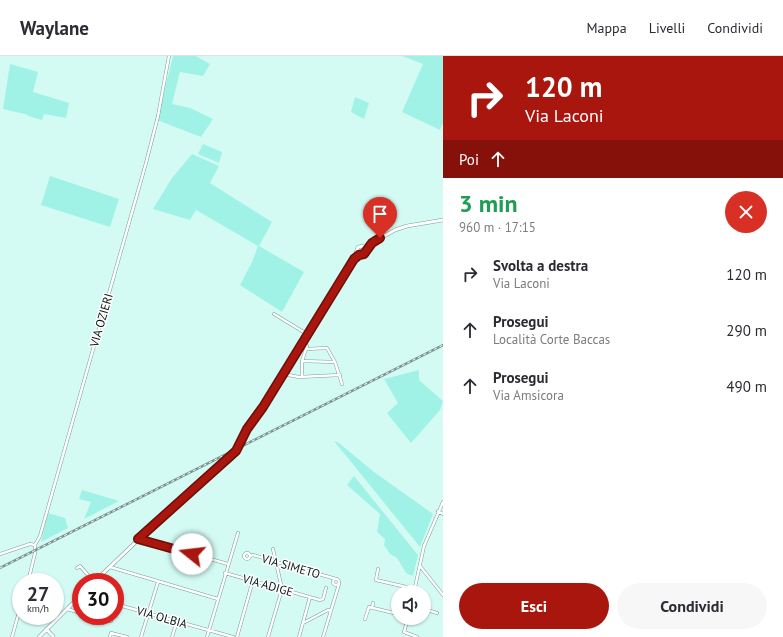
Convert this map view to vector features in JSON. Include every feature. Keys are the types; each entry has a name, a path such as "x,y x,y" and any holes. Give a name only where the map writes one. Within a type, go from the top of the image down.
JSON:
{"street":[{"name":"VIA OZIERI","path":"30,573 35,553 34,545 40,536 146,163 158,116 169,56"},
{"path":"358,254 356,250 358,247 372,243 395,230 421,223 443,220"},
{"path":"358,254 363,255 372,243"},
{"path":"364,246 366,250"},
{"path":"104,573 138,539 226,461 238,448 247,429 263,407 358,254"},
{"path":"274,314 307,334"},
{"path":"302,376 302,361 307,346 303,342"},
{"path":"306,349 327,348 335,362 342,384"},
{"path":"302,361 335,362"},
{"path":"283,374 302,376 340,375"},
{"path":"415,585 424,546 443,502"},
{"path":"438,512 443,514"},
{"path":"207,637 238,533"},
{"path":"192,554 197,536"},
{"path":"138,539 228,564"},
{"path":"0,554 30,544 34,545"},
{"path":"268,637 282,589 273,549"},
{"name":"VIA SIMETO","path":"250,556 253,555 331,577 334,580"},
{"path":"77,568 80,566 86,573"},
{"path":"420,566 443,595"},
{"path":"110,567 218,599"},
{"path":"378,570 376,580 395,585"},
{"name":"VIA ADIGE","path":"225,573 310,597"},
{"path":"237,637 253,580"},
{"path":"334,580 337,585"},
{"path":"323,637 338,588 337,585 339,580 334,580"},
{"path":"141,637 158,582"},
{"path":"299,637 310,597 320,600 323,598 326,588"},
{"path":"372,608 373,603"},
{"path":"39,637 72,604"},
{"name":"VIA OLBIA","path":"124,606 233,637"},
{"path":"366,619 369,607 391,612"},
{"path":"67,609 72,610"},
{"path":"303,622 328,610 331,611"},
{"path":"431,611 437,613"},
{"path":"172,637 177,621"},
{"path":"12,637 15,625"},
{"path":"406,625 404,632 417,637"},
{"path":"46,630 53,637"},
{"path":"110,637 112,633 127,637"}],"green space":[{"path":"173,56 196,56 210,64 203,76 180,72 172,104 190,108 213,119 201,137 157,120"},
{"path":"402,56 443,56 443,123 440,130 402,112 423,64"},
{"path":"10,64 38,72 33,92 69,103 66,118 44,114 42,120 3,109"},
{"path":"355,97 369,103 364,119 351,112"},
{"path":"203,144 222,152 219,163 198,154"},
{"path":"192,154 219,166 210,183 272,222 259,246 304,272 282,312 240,285 252,262 258,246 196,210 190,220 153,209 172,178"},
{"path":"50,176 119,199 110,227 41,205"},
{"path":"419,370 419,380 443,401 440,410 411,443 387,413 398,403 384,379"},
{"path":"334,441 339,443 374,472 433,514 420,547"},
{"path":"354,476 418,555 413,576 406,573 397,558 390,554 384,545 385,539 377,532 380,514 347,485"},
{"path":"82,490 119,501 84,519 91,502 79,499"},
{"path":"48,513 65,518 68,528 41,542"}],"railway":[{"path":"0,568 443,345"}],"route":[{"path":"192,554 138,539 236,451 247,429 263,407 354,259 359,255 362,256 372,243 380,238"}]}
